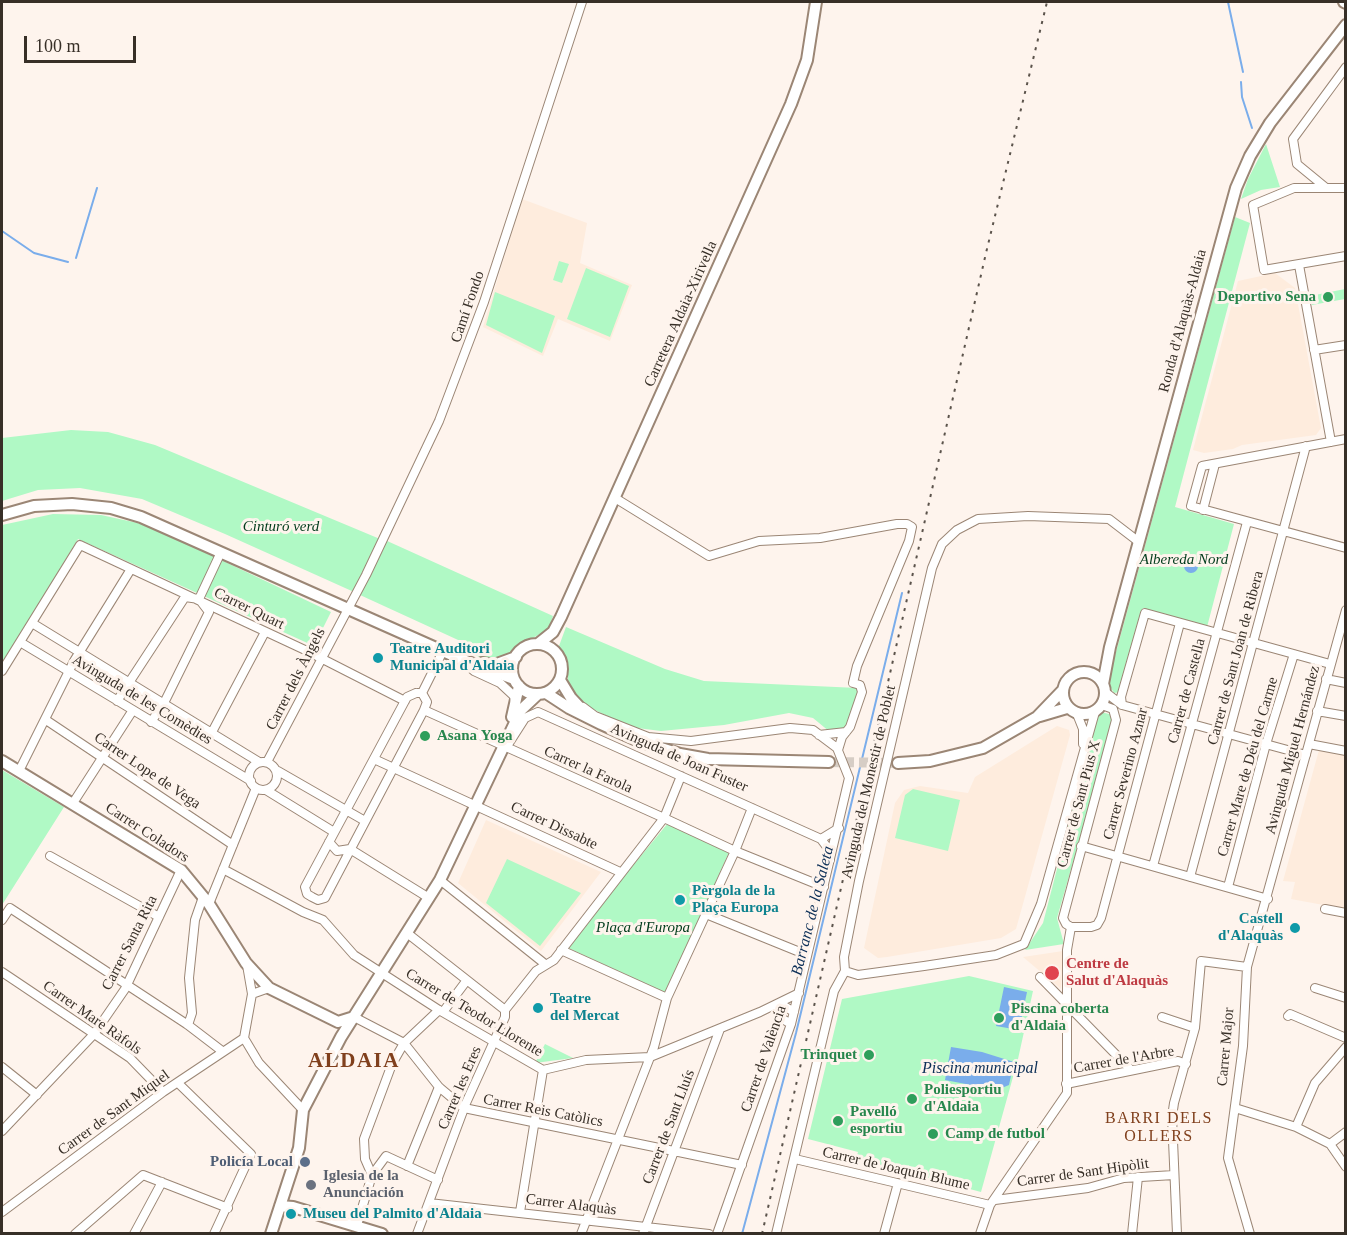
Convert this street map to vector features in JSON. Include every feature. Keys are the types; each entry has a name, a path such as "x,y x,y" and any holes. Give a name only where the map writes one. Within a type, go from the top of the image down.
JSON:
{"street":[{"name":"Camí Fondo","path":"348,609 435,431 457,377 484,302 582,2"},
{"name":"Carretera Aldaia-Xirivella","path":"538,644 553,632 791,104 807,60 816,2"},
{"name":"Ronda d'Alaquàs-Aldaia","path":"1037,717 1098,708 1104,688 1110,647 1236,188 1250,156 1270,123 1343,27 1346,15"},
{"path":"1325,187 1297,164 1293,139 1346,67"},
{"path":"1346,188 1287,190 1253,206 1264,270 1346,256"},
{"path":"1299,265 1331,442"},
{"path":"1314,350 1346,345"},
{"path":"1346,439 1202,466 1191,506 1346,548"},
{"name":"Carrer de Sant Joan de Ribera","path":"1190,877 1306,446"},
{"path":"1203,510 1215,464"},
{"path":"571,698 595,716 648,738 691,741 790,728 813,730 838,750 862,692 860,685 853,683 857,666 909,541 912,527 907,524 897,524 820,538 759,541 709,556 615,498"},
{"path":"2,515 34,506 72,504 111,507 141,517 517,682 529,693 542,694 639,741 680,754 708,759 829,762"},
{"name":"Avinguda del Monestir de Poblet","path":"776,1233 834,991 845,971 844,957 859,881 932,568 942,544 957,530 978,519 1028,516 1109,519 1139,542"},
{"name":"Carrer de Castella","path":"1153,866 1247,522"},
{"name":"Carrer Quart","path":"32,623 80,544 199,599 405,701"},
{"path":"199,599 220,552"},
{"path":"19,771 80,651 131,569"},
{"path":"117,701 184,597 199,599 208,612 164,703 151,722"},
{"name":"Carrer dels Àngels","path":"263,762 348,609"},
{"name":"Avinguda Miguel Hernández","path":"1247,966 1268,898 1346,610"},
{"path":"1122,705 1121,697 1145,613 1330,664"},
{"path":"2,670 32,623"},
{"name":"Avinguda de les Comèdies","path":"32,623 130,681 211,734 263,762"},
{"name":"Carrer Severino Aznar","path":"1071,927 1091,927 1097,925 1101,918 1180,623"},
{"path":"211,734 265,632"},
{"path":"553,632 555,651 562,666 560,680 571,698 596,721 608,743"},
{"name":"Avinguda de les Comèdies","path":"20,642 253,784"},
{"path":"271,1233 299,1148 303,1110 354,1017 440,879 502,746 516,708 517,682 513,668 516,657 525,647 538,644 555,651"},
{"name":"Ronda d'Alaquàs-Aldaia","path":"898,763 930,761 982,748 1037,717 1062,692 1068,678 1074,674 1089,672 1101,662 1110,647"},
{"path":"422,693 427,702 424,710 325,898 318,900 307,894 305,887 407,697 422,693 442,651"},
{"name":"Carrer Mare de Déu del Carme","path":"1228,887 1266,744 1294,654"},
{"path":"463,660 494,665 516,657"},
{"path":"463,660 474,671 500,683 514,696 516,708"},
{"path":"1089,672 1122,705 1306,755"},
{"path":"1326,679 1346,683"},
{"path":"502,746 522,710 560,680"},
{"path":"1062,692 1083,729 1083,754"},
{"path":"845,971 858,975 924,966 996,955 1024,944 1041,904 1098,708"},
{"name":"Carrer de Sant Pius X","path":"1071,927 1063,918 1116,720 1113,709 1098,708"},
{"path":"73,803 133,710"},
{"path":"424,710 502,746"},
{"path":"1317,711 1346,716"},
{"name":"Avinguda de Joan Fuster","path":"502,746 510,742 525,718 538,712 821,839"},
{"name":"Carrer Lope de Vega","path":"46,720 232,844"},
{"path":"819,735 846,732"},
{"path":"1309,744 1346,751"},
{"name":"Carrer la Farola","path":"502,746 664,818"},
{"name":"Carrer de València","path":"717,1233 791,1024 799,993 849,778 838,750"},
{"name":"Carrer Dissabte","path":"374,759 621,873"},
{"name":"Carrer Coladors","path":"2,761 181,870 206,901 246,963 269,988 338,1022"},
{"path":"188,1025 192,1013 189,978 195,920 223,869 253,784 252,769 263,762 365,821"},
{"path":"266,790 274,783 278,771"},
{"path":"440,879 545,964 554,960 664,818 681,776"},
{"path":"253,784 334,832"},
{"path":"580,1233 650,1057 667,998 735,851 752,808"},
{"path":"664,818 735,851 824,887"},
{"path":"831,862 827,847 821,839 839,828"},
{"path":"329,842 337,851 350,849 429,898"},
{"path":"1081,846 1268,898"},
{"path":"50,856 159,917"},
{"name":"Carrer de Teodor Llorente","path":"223,869 323,921 354,955 441,1011 543,1070 586,1059 650,1057 760,1012 781,1010 799,993"},
{"name":"Carrer Santa Rita","path":"2,1131 94,1034 128,985 181,870"},
{"path":"2,920 10,908 188,1025 222,1051"},
{"path":"1325,909 1346,913"},
{"path":"706,914 807,955"},
{"path":"980,1233 992,1202 1067,1093 1067,950 1071,927"},
{"path":"407,933 505,1010"},
{"path":"561,950 667,998"},
{"path":"1177,1233 1174,1103 1195,1028 1201,961 1247,966"},
{"path":"246,963 252,994 244,1038 259,1063 303,1110"},
{"name":"Carrer les Eres","path":"417,1233 505,1010 545,964"},
{"name":"Carrer Major","path":"1247,966 1243,1046 1228,1158 1250,1233"},
{"name":"Carrer Mare Ràfols","path":"2,972 130,1058 163,1092"},
{"path":"1040,977 1131,1070"},
{"path":"372,1175 365,1159 364,1139 392,1064 404,1042 441,1011 467,980"},
{"path":"252,994 269,988"},
{"path":"1315,988 1346,998"},
{"path":"760,1012 781,1010 794,1012"},
{"path":"781,1010 791,1024"},
{"path":"1288,1016 1290,1014 1346,1038"},
{"path":"338,1045 340,1029 338,1022 354,1017"},
{"name":"Carrer Reis Catòlics","path":"354,1017 404,1042 439,1087 465,1108 742,1165"},
{"path":"1162,1017 1195,1028"},
{"name":"Carrer de Sant Lluís","path":"644,1231 720,1029"},
{"name":"Carrer de Sant Miquel","path":"2,1212 163,1092 244,1038"},
{"path":"1296,1127 1315,1083 1346,1047"},
{"name":"Carrer de l'Arbre","path":"1066,1084 1178,1061 1186,1064"},
{"path":"2,1067 38,1095"},
{"path":"520,1212 543,1070"},
{"path":"178,1083 251,1154 228,1208 214,1233"},
{"path":"408,1166 439,1087"},
{"path":"1235,1108 1296,1127 1330,1144 1346,1167"},
{"path":"1330,1144 1346,1132"},
{"path":"357,1225 372,1175 386,1156 438,1180"},
{"name":"Carrer de Joaquín Blume","path":"795,1159 992,1202"},
{"path":"75,1233 143,1175 228,1208"},
{"name":"Carrer de Sant Hipòlit","path":"992,1202 1088,1188 1138,1177 1174,1175"},
{"path":"1132,1233 1138,1177"},
{"path":"134,1233 162,1182"},
{"path":"884,1233 898,1183"},
{"name":"Carrer Alaquàs","path":"429,1203 520,1212 644,1231 709,1233"},
{"path":"280,1206 293,1207 382,1233"}],"shaded area":[{"path":"522,199 587,223 580,263 632,285 610,341 558,319 543,356 483,327"},
{"path":"1275,273 1295,288 1321,428 1316,435 1242,445 1233,449 1204,453 1193,450 1238,281"},
{"path":"1057,726 1069,730 1070,735 1016,929 1001,938 887,957 878,958 864,948 895,803 904,790 920,786 968,793 975,777"},
{"path":"1319,750 1345,755 1345,909 1291,899 1295,882 1283,881"},
{"path":"486,820 601,872 541,951 458,883"},
{"name":"Centre de Salut d'Alaquàs","path":"1063,951 1061,989 1023,957"}],"green space":[{"path":"1266,144 1280,187 1261,190 1241,199 1248,179"},
{"name":"Albereda Nord","path":"1235,217 1250,223 1175,507 1234,524 1207,627 1143,608 1123,686 1120,692 1114,693 1108,683 1113,663"},
{"path":"559,261 569,264 562,283 553,280"},
{"path":"586,268 629,286 610,337 567,319"},
{"name":"Deportivo Sena","path":"1345,289 1345,299 1312,305 1310,296"},
{"path":"495,292 555,316 542,353 486,325"},
{"name":"Cinturó verd","path":"71,430 108,432 155,445 380,539 354,592 142,499 80,488 38,490 2,501 2,438"},
{"name":"Cinturó verd","path":"53,514 101,515 147,525 331,612 314,646 78,539 2,664 2,525"},
{"path":"385,540 553,616 548,630 521,644 509,656 489,660 465,652 469,645 360,595"},
{"path":"566,627 665,669 704,681 858,688 856,701 846,727 830,732 813,718 789,713 724,725 661,731 629,727 587,706 568,687 568,662 559,646"},
{"path":"1101,712 1113,715 1112,726 1057,918 1064,944 1025,950 1043,923 1096,718"},
{"path":"2,770 64,807 2,905"},
{"path":"913,789 960,800 948,851 895,838 905,795"},
{"name":"Plaça d'Europa","path":"668,823 730,850 666,993 566,947"},
{"path":"507,859 581,893 540,946 486,903"},
{"name":"Poliesportiu d'Aldaia","path":"969,976 1033,991 1018,1059 981,1192 856,1159 858,1152 808,1139 842,999"},
{"path":"545,1044 573,1058 535,1063"}],"water":[{"path":"1191,559 1196,561 1198,566 1196,571 1191,573 1186,571 1184,566 1186,561"},
{"path":"1004,987 1027,992 1019,1030 996,1026"},
{"name":"Piscina municipal","path":"951,1047 982,1052 1014,1062 1009,1085 997,1090 945,1080"}],"waterway":[{"path":"1228,2 1243,72"},
{"path":"1241,82 1242,97 1252,128"},
{"path":"76,258 97,188"},
{"path":"2,231 34,253 68,262"},
{"name":"Barranc de la Saleta","path":"742,1234 796,1033 902,593"}],"tunnel":[{"path":"829,762 898,763"}],"railway":[{"path":"762,1234 986,253 1047,2"}],"place":[{"name":"Deportivo Sena","path":"1328,297"},
{"name":"Teatre Auditori Municipal d'Aldaia","path":"378,658"},
{"name":"Asana Yoga","path":"425,736"},
{"name":"Pèrgola de la Plaça Europa","path":"680,900"},
{"name":"Castell d'Alaquàs","path":"1295,928"},
{"name":"Centre de Salut d'Alaquàs","path":"1052,973"},
{"name":"Teatre del Mercat","path":"538,1008"},
{"name":"Piscina coberta d'Aldaia","path":"999,1018"},
{"name":"Trinquet","path":"869,1055"},
{"name":"Poliesportiu d'Aldaia","path":"912,1099"},
{"name":"Pavelló esportiu","path":"838,1121"},
{"name":"Camp de futbol","path":"933,1134"},
{"name":"Policía Local","path":"305,1162"},
{"name":"Iglesia de la Anunciación","path":"311,1185"},
{"name":"Museu del Palmito d'Aldaia","path":"291,1214"}],"district":[{"name":"ALDAIA","path":"354,1062"},
{"name":"BARRI DELS OLLERS","path":"1159,1128"}]}
